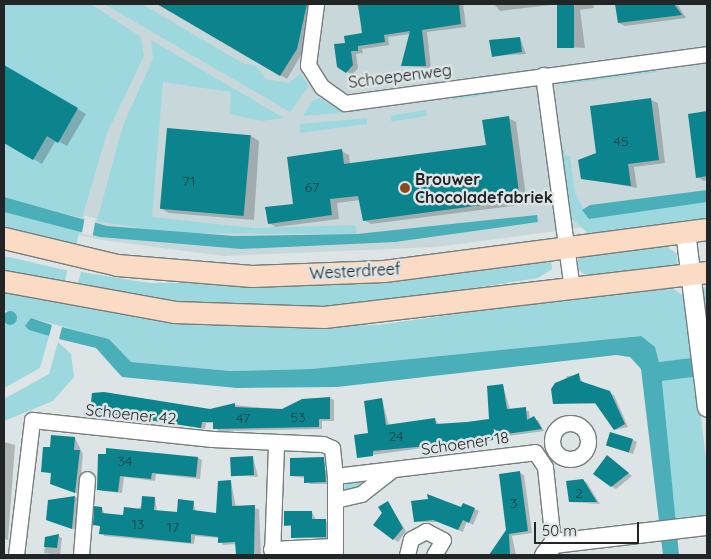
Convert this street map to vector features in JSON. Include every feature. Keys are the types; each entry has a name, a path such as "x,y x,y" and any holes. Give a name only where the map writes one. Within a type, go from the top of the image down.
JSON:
{"main road":[{"name":"Westerdreef","path":"4,238 117,265 252,276 384,271 707,229"},
{"path":"4,281 105,302 237,317 396,312 698,273"}],"street":[{"name":"Schoepenweg","path":"316,4 308,65 322,87 345,102 707,54"},
{"path":"543,75 572,289"},
{"path":"685,231 698,273 700,353 707,406"},
{"name":"Schoener 42","path":"16,555 32,420 276,444 323,444 332,448 335,476"},
{"path":"276,444 272,552 335,551 335,476"},
{"name":"Schoener 18","path":"335,476 390,471 535,452 550,456 548,549"},
{"path":"335,500 361,494 390,471"},
{"path":"81,555 86,479"},
{"path":"548,549 707,525"},
{"path":"407,555 411,539 426,531 443,540 434,555"}],"shaded area":[{"path":"4,4 707,4 707,211 436,247 223,256 102,240 4,219"},
{"path":"4,4 91,4 141,37 144,56 107,133 82,218 4,197"},
{"path":"104,4 142,4 244,64 255,65 266,79 289,83 300,74 309,86 290,112"},
{"path":"151,40 284,118 261,121 230,114 231,92 163,82 152,217 254,228 355,225 357,234 170,233 97,221 123,125 153,59"},
{"path":"650,69 659,72 560,85 562,81"},
{"path":"502,89 505,92 451,100 458,94"},
{"path":"319,98 338,108 365,111 303,116 312,101"},
{"path":"426,110 427,116 391,122 390,116"},
{"path":"367,118 367,124 300,133 300,124"},
{"path":"563,145 565,156 570,156 575,193 589,219 707,202 707,221 588,233 570,217 558,149"},
{"path":"707,190 707,202 589,219 582,210 590,205"},
{"path":"4,197 107,226 234,236 357,234 537,215 538,222 395,242 241,249 100,237 4,212"},
{"path":"4,212 80,231 75,248 4,231"},
{"path":"663,244 677,254 677,265 590,279 577,268 579,254"},
{"path":"4,256 67,271 64,286 4,272"},
{"path":"543,258 551,261 552,269 538,278 348,308 208,307 76,289 81,272 149,283 267,283"},
{"path":"667,284 686,298 693,358 659,362 655,347 640,336 311,369 231,371 131,362 109,339 31,318 29,330 49,336 40,368 4,388 4,324 10,325 15,313 4,310 4,288 184,322 274,327 378,325"},
{"path":"707,285 707,352 700,294"},
{"path":"7,311 13,311 17,318 13,325 7,325 3,321 3,315"},
{"path":"31,318 52,325 49,336 29,330 25,326"},
{"path":"62,327 109,339 131,362 231,371 311,369 641,336 655,347 659,362 707,356 707,375 662,381 679,555 663,555 641,369 630,357 616,355 337,387 237,388 122,377 96,348 59,339"},
{"path":"58,342 71,354 74,377 53,401 4,421 4,399 49,374"},
{"path":"696,376 707,467 707,515 675,518 662,381"},
{"path":"368,477 361,488 345,492 344,480"}],"pier":[{"path":"85,216 96,218 93,236 82,234"}],"building":[{"path":"157,4 307,4 297,49 280,76"},
{"path":"358,4 459,4 461,24 422,30 426,66 401,66 410,31 384,35 385,42 358,46 358,51 351,51 353,65 346,73 337,67 334,44 345,43 344,36 362,33"},
{"path":"557,4 574,4 574,48 557,48"},
{"path":"615,4 674,4 682,15 618,23"},
{"path":"520,37 522,52 492,57 489,40"},
{"path":"4,65 78,108 58,143 47,136 33,160 4,143"},
{"path":"651,98 659,160 628,164 631,186 581,179 578,160 596,153 590,106"},
{"path":"707,111 707,176 696,178 688,114"},
{"path":"509,116 520,200 363,221 358,196 330,199 332,215 268,224 265,207 293,204 287,157 342,149 344,164 486,145 482,120"},
{"path":"167,128 251,135 244,216 160,209"},
{"path":"579,373 580,381 610,391 625,424 614,430 595,403 553,404 551,389 555,383"},
{"path":"503,384 507,409 526,407 527,420 534,416 542,429 493,436 493,440 373,451 373,456 357,458 354,435 368,433 364,401 382,398 386,425 435,418 436,424 467,422 489,419 487,386"},
{"path":"104,392 210,409 235,403 235,407 282,409 302,399 330,397 330,419 319,419 319,427 213,429 213,422 202,422 201,428 90,411 92,393"},
{"path":"610,432 633,439 629,452 606,445"},
{"path":"51,435 75,437 74,450 80,450 75,493 50,484 51,473 41,472 43,447 50,447"},
{"path":"106,448 198,457 196,477 152,473 151,479 120,476 118,492 97,490 98,454 106,454"},
{"path":"607,455 629,473 611,487 593,474"},
{"path":"253,456 254,475 231,476 230,457"},
{"path":"324,457 326,482 304,483 304,476 290,476 290,458"},
{"path":"520,471 528,531 509,534 510,555 489,555 506,530 499,474"},
{"path":"583,479 597,502 569,502 566,481"},
{"path":"231,480 232,506 255,505 254,555 236,555 235,542 218,543 218,537 191,534 191,543 99,534 100,526 93,525 94,506 102,507 102,513 123,515 124,507 141,509 142,496 155,497 154,510 177,512 178,499 194,501 193,510 216,513 218,481"},
{"path":"427,494 461,507 463,503 475,508 469,523 463,520 458,530 433,520 414,522 411,501 428,499"},
{"path":"75,496 72,529 46,520 48,500"},
{"path":"388,501 403,528 393,540 373,525 382,513 378,507"},
{"path":"284,511 312,511 312,519 326,519 326,537 291,538 291,525 284,526"},
{"path":"59,534 57,548 44,547 45,537"}],"place":[{"name":"Brouwer Chocoladefabriek","path":"405,188"}]}
